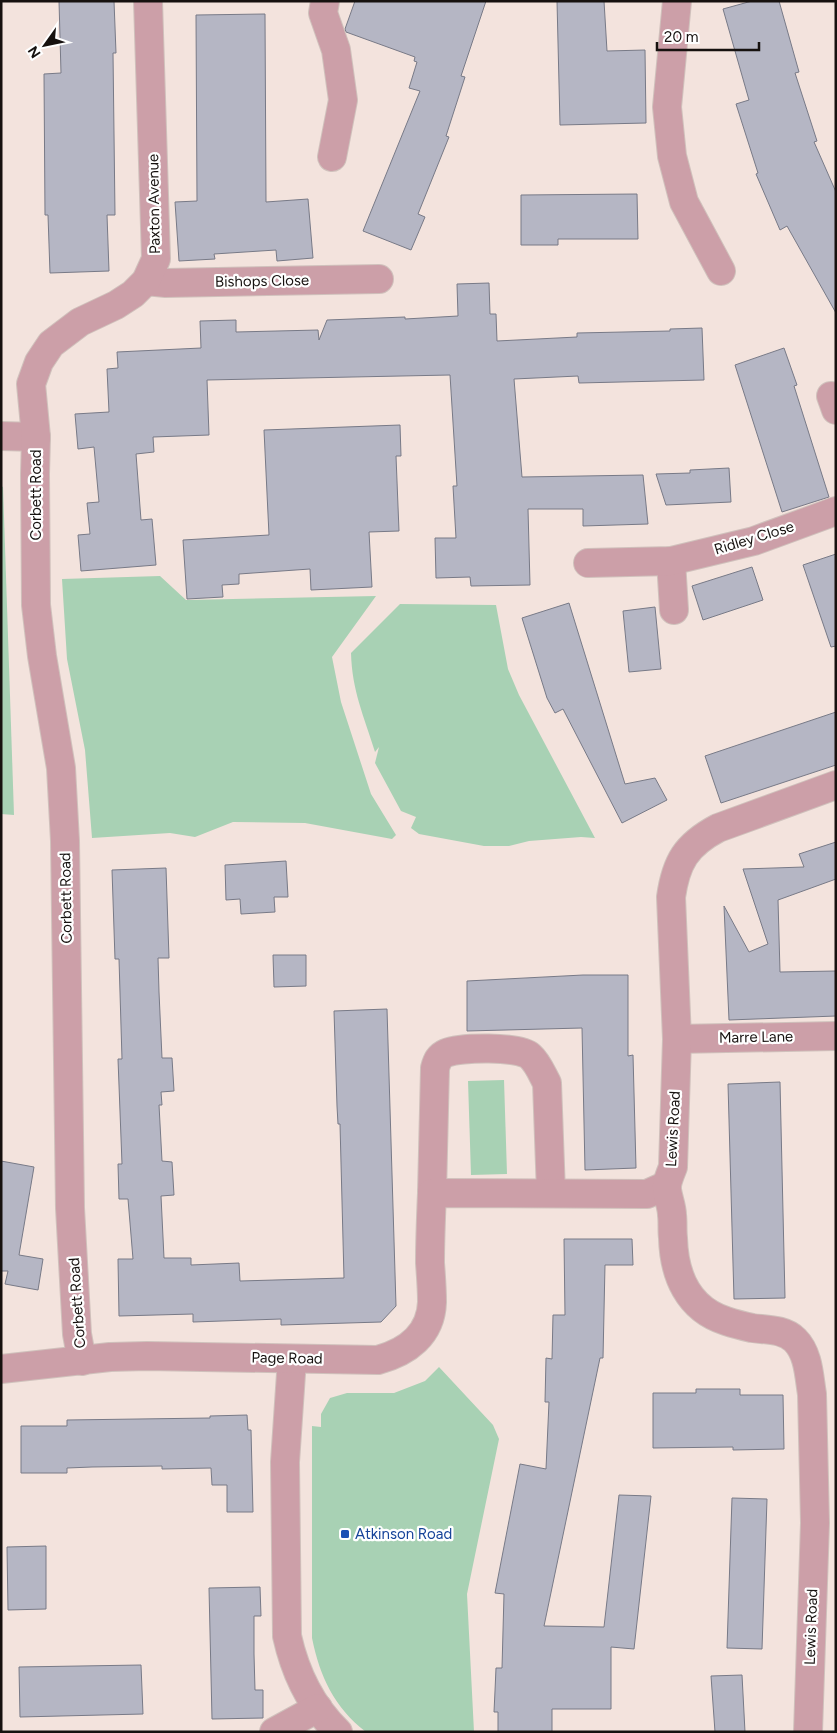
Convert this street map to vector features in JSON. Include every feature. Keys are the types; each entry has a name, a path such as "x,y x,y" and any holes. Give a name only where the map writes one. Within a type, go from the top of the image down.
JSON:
{"street":[{"name":"Paxton Avenue","path":"36,437 31,384 39,362 51,344 80,322 116,305 133,294 146,281 156,258 148,1"},
{"path":"326,1 323,13 336,50 343,100 332,157"},
{"path":"677,1 667,107 672,156 684,202 721,271"},
{"name":"Bishops Close","path":"146,281 166,283 378,279"},
{"path":"1,436 36,437"},
{"name":"Corbett Road","path":"36,437 36,605 42,656 61,768 65,841 70,1208 77,1334 82,1361"},
{"name":"Ridley Close","path":"588,563 671,561 754,541 836,511"},
{"path":"671,561 674,610"},
{"name":"Lewis Road","path":"808,1732 826,1523 807,1360 795,1340 785,1334 725,1321 712,1316 690,1299 679,1276 672,1240 672,1213 667,1185 673,1167 677,1039 671,914 674,878 678,865 688,850 701,837 718,828 836,785"},
{"name":"Marre Lane","path":"677,1039 836,1036"},
{"name":"Page Road","path":"1,1369 147,1356 378,1360 396,1355 408,1348 418,1339 428,1323 432,1304 430,1262 435,1068 438,1059 446,1053 454,1051 512,1049 530,1056 547,1083 551,1193"},
{"path":"432,1193 647,1194 667,1185"},
{"path":"292,1359 285,1462 287,1636 298,1673 318,1708 338,1732"},
{"path":"274,1732 318,1708"}],"green space":[{"path":"1,486 3,487 14,815 1,814"},
{"path":"160,576 186,600 376,596 332,657 341,702 371,794 396,835 392,839 305,823 233,822 195,837 170,833 92,838 85,750 67,659 62,579"},
{"path":"400,604 496,605 508,669 519,695 595,838 581,837 529,841 509,846 484,846 419,834 411,828 416,817 401,811 375,763 379,747 375,752 359,703 351,653"},
{"path":"504,1080 507,1174 471,1175 468,1081"},
{"path":"439,1367 493,1425 499,1439 467,1594 474,1732 366,1732 345,1712 330,1690 319,1666 312,1638 312,1426 321,1427 321,1414 330,1398 347,1393 394,1393 425,1381"}],"building":[{"path":"59,1 114,1 116,53 113,53 115,215 107,215 109,271 50,273 48,215 45,215 44,74 61,73"},
{"path":"355,1 486,1 461,76 465,77 446,136 449,137 418,214 425,217 411,250 363,231 420,91 409,88 417,62 414,61 415,57 346,32 345,29"},
{"path":"557,1 604,1 607,51 645,50 646,123 560,125"},
{"path":"752,1 779,1 799,72 795,73 817,141 814,142 836,192 836,313 787,226 780,230 756,174 758,173 736,104 749,100 723,9"},
{"path":"265,14 266,202 308,199 313,258 277,261 276,250 214,254 215,259 179,261 175,202 197,201 196,15"},
{"path":"637,194 638,239 558,239 558,245 521,245 521,195"},
{"path":"489,283 490,314 496,314 497,341 577,337 577,333 670,331 670,329 702,328 704,380 579,383 578,376 514,379 522,477 643,475 648,524 583,526 583,509 528,509 530,585 471,586 470,577 436,578 435,538 456,538 453,486 457,486 450,375 207,380 209,435 153,437 154,452 136,454 141,520 152,519 156,565 81,571 78,535 90,534 87,503 99,502 94,447 78,449 75,414 109,412 107,369 118,368 117,352 201,348 200,321 236,320 236,332 318,330 319,340 327,320 458,316 457,284"},
{"path":"784,348 797,385 794,386 829,497 782,512 735,365"},
{"path":"400,425 401,456 396,456 399,531 369,532 372,587 311,590 310,569 239,574 239,584 222,585 223,597 187,599 183,540 269,535 264,430"},
{"path":"729,468 731,502 666,505 656,474 690,473 690,470"},
{"path":"836,554 836,646 831,647 803,565"},
{"path":"752,567 763,600 703,620 692,586"},
{"path":"569,603 625,784 655,778 667,800 622,823 563,709 555,713 547,698 522,618"},
{"path":"655,607 661,669 629,672 623,611"},
{"path":"836,712 836,765 721,803 705,756"},
{"path":"836,842 836,879 778,900 780,972 836,971 836,1016 729,1020 724,906 749,952 768,944 743,869 804,867 799,854"},
{"path":"286,861 288,897 274,897 275,912 241,914 240,899 226,900 225,865"},
{"path":"166,868 169,958 158,958 159,992 162,1058 172,1058 174,1091 161,1092 162,1105 159,1105 162,1161 172,1162 174,1195 161,1196 164,1258 191,1258 191,1265 239,1263 240,1281 344,1278 340,1124 338,1124 337,1106 334,1011 387,1009 396,1306 381,1322 281,1325 281,1319 193,1322 193,1314 119,1316 118,1259 133,1259 128,1199 119,1199 118,1164 122,1164 118,1059 122,1059 119,959 115,959 112,870"},
{"path":"273,955 306,955 306,986 274,987"},
{"path":"583,975 628,975 628,1056 633,1055 636,1168 585,1170 582,1028 467,1031 467,981"},
{"path":"780,1082 785,1298 734,1299 728,1084"},
{"path":"1,1161 34,1167 19,1255 43,1259 38,1290 5,1284 8,1271 1,1271"},
{"path":"564,1239 632,1239 633,1265 605,1265 603,1358 600,1358 544,1626 604,1627 619,1495 651,1496 634,1649 611,1647 611,1709 552,1709 552,1732 498,1732 498,1712 494,1712 496,1668 502,1668 504,1594 495,1593 520,1464 546,1469 549,1402 545,1402 546,1358 552,1359 553,1315 565,1315"},
{"path":"696,1389 740,1389 740,1395 783,1395 784,1449 733,1450 733,1447 653,1448 653,1393 696,1393"},
{"path":"247,1415 248,1430 251,1430 253,1512 227,1512 227,1485 212,1485 211,1468 162,1469 162,1466 92,1467 67,1468 67,1473 21,1473 21,1426 67,1426 67,1420 210,1418 210,1416"},
{"path":"732,1498 767,1499 762,1649 727,1648"},
{"path":"46,1546 46,1609 8,1610 7,1547"},
{"path":"260,1587 261,1616 254,1616 254,1654 255,1690 263,1690 263,1718 212,1719 209,1588"},
{"path":"141,1665 143,1714 20,1717 19,1667"},
{"path":"742,1675 745,1732 715,1732 711,1676"}],"place":[{"name":"Atkinson Road","path":"345,1534"}]}
